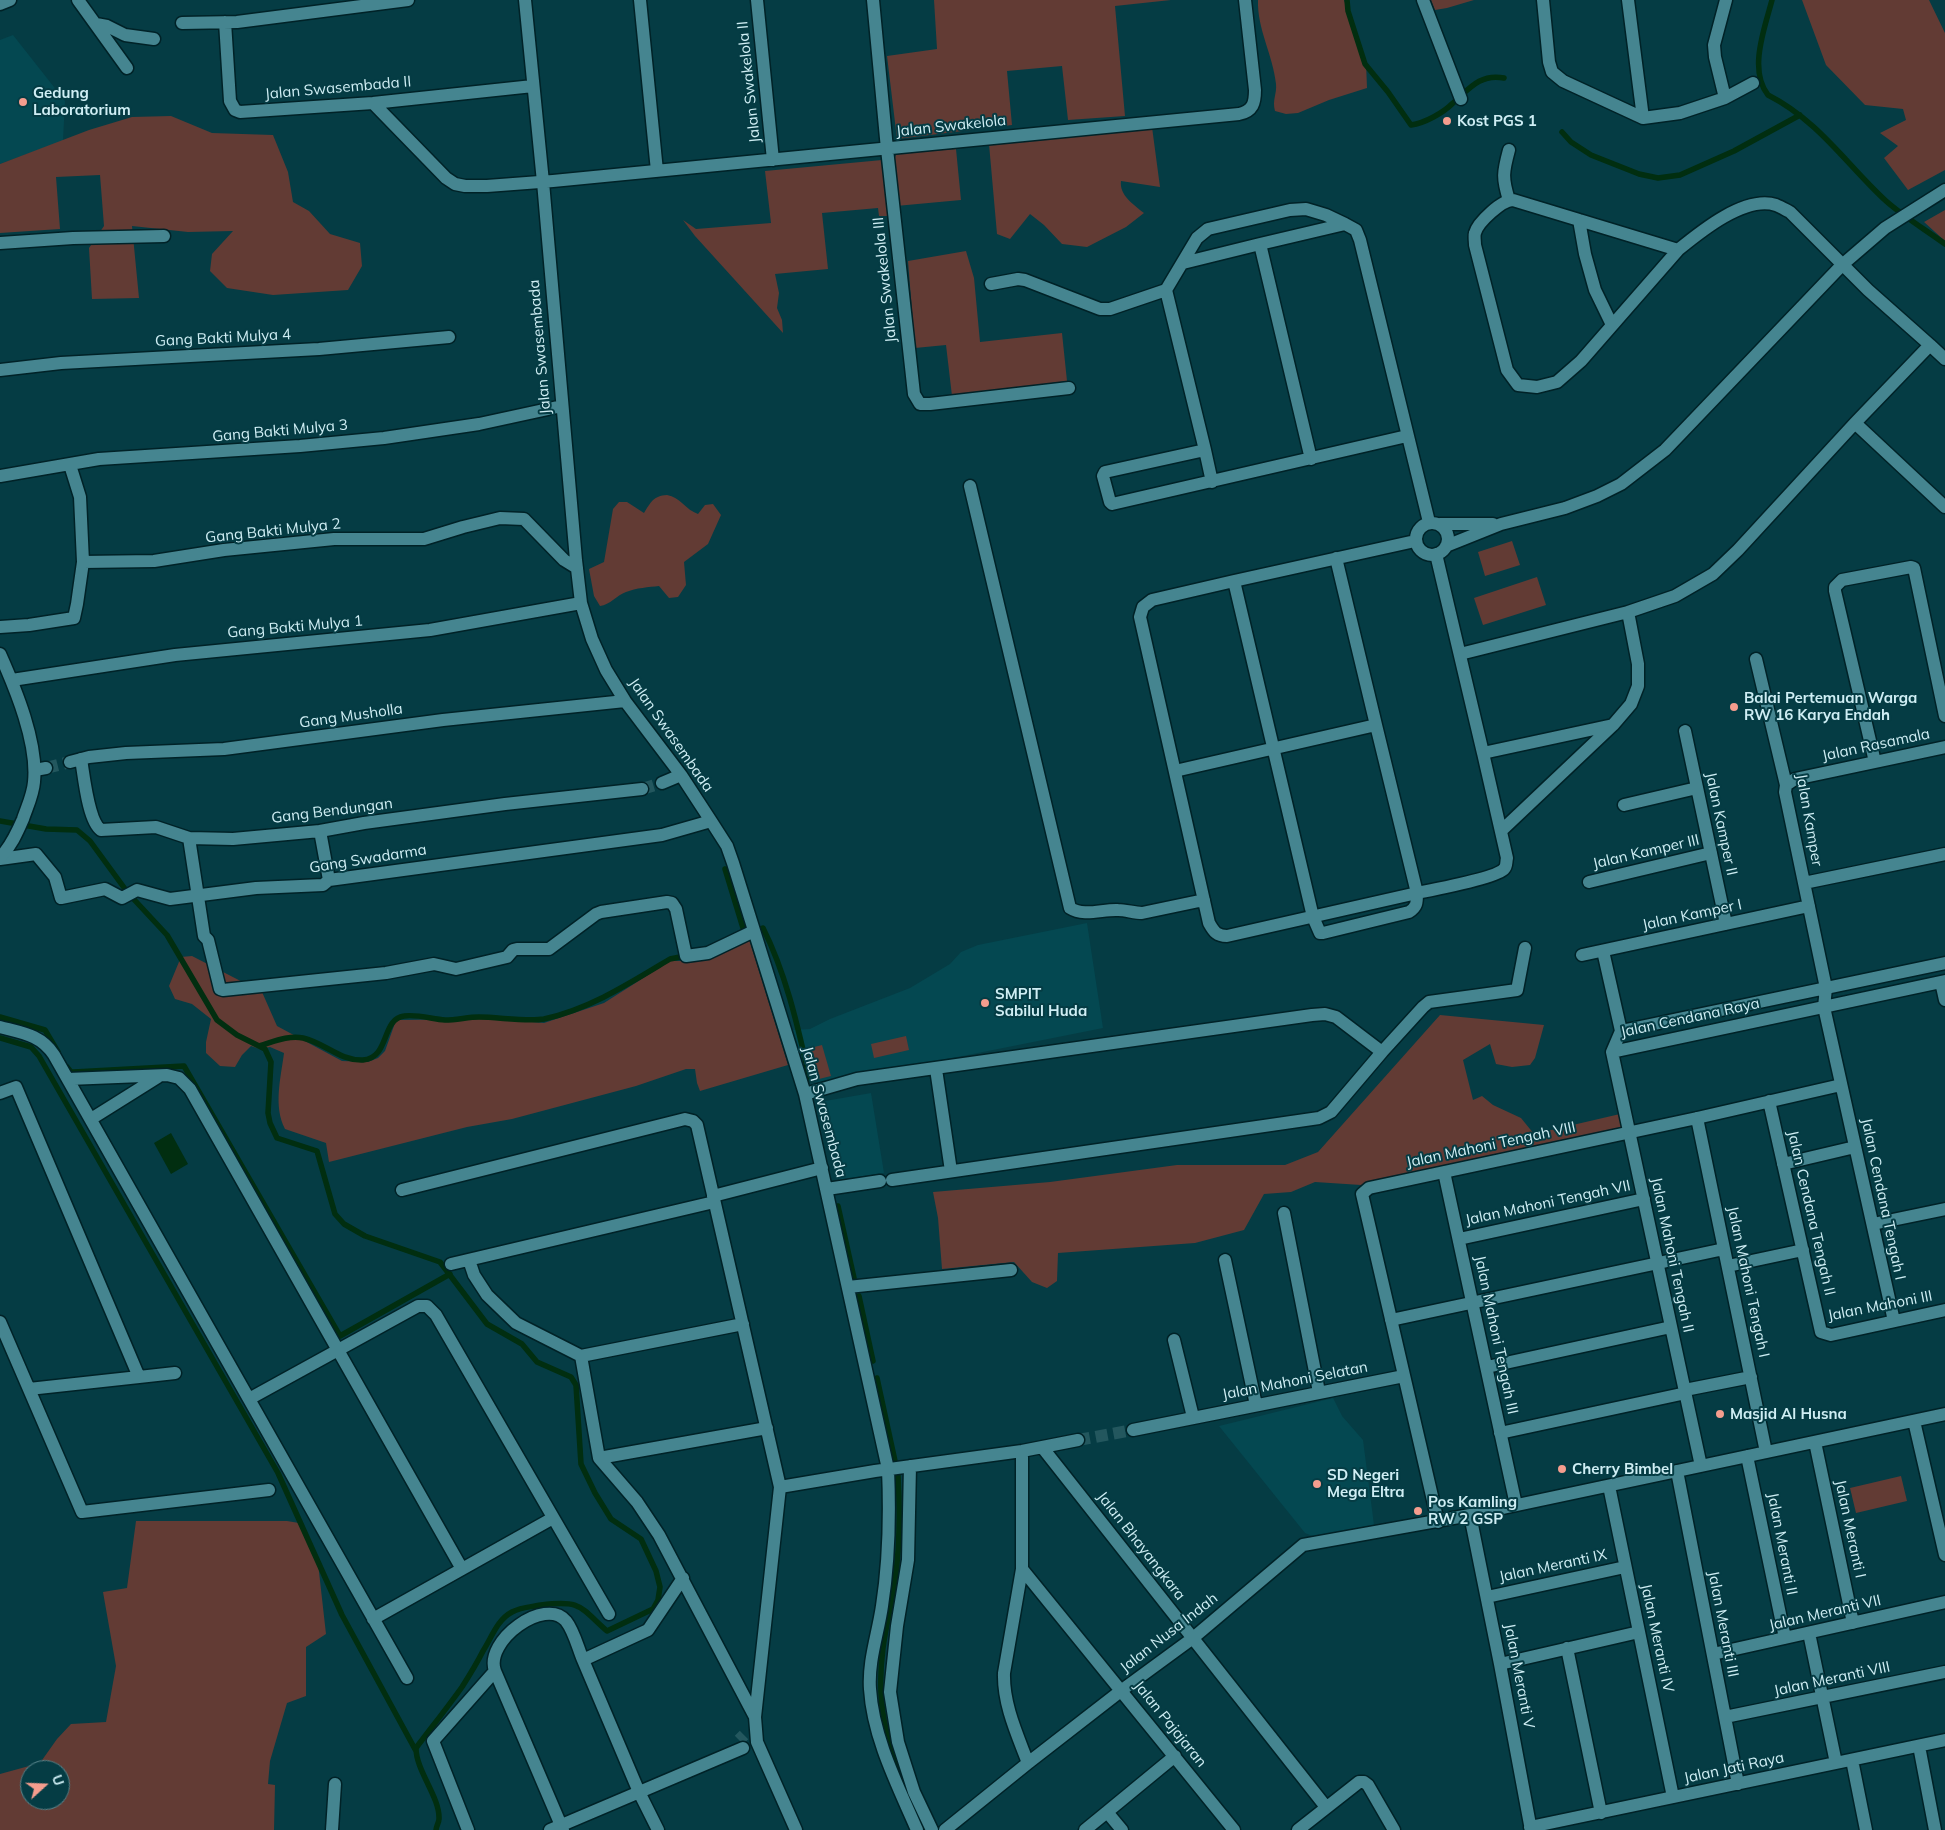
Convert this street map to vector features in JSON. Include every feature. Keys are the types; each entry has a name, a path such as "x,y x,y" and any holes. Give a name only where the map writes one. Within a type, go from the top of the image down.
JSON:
{"street":[{"path":"0,4 10,0"},
{"path":"78,0 128,68"},
{"path":"182,23 225,22 408,0"},
{"name":"Jalan Swasembada","path":"525,0 581,603 592,639 606,670 625,701 681,775 727,846 805,1094 888,1469 890,1516 882,1606 871,1658 870,1690 878,1733 894,1778 917,1830"},
{"path":"640,0 657,171"},
{"name":"Jalan Swakelola II","path":"757,0 773,160"},
{"name":"Jalan Swakelola III","path":"873,0 887,149 914,394 917,401 920,404 930,404 1070,388"},
{"name":"Jalan Swakelola","path":"373,103 446,178 455,184 486,186 773,160 1245,113 1254,104 1255,90 1245,0"},
{"path":"1423,0 1460,96"},
{"path":"1542,0 1549,62 1552,72 1563,82 1643,118 1680,113 1725,98 1753,83"},
{"path":"1628,0 1643,118"},
{"path":"1725,98 1714,45 1726,0"},
{"name":"Jalan Swasembada II","path":"225,22 230,101 235,110 240,112 373,103 533,86"},
{"path":"96,24 107,26 125,35 154,39"},
{"path":"1509,150 1503,171 1504,185 1509,200"},
{"path":"1501,524 1434,523 1420,527 1415,541 1420,550 1425,554 1436,554 1446,546 1501,524 1565,508 1597,496 1621,484 1665,450 1842,265 1894,221 1945,190"},
{"path":"1678,250 1509,200 1502,203 1480,224 1475,234 1475,239 1507,370 1518,385 1537,387 1557,382 1580,361 1678,250 1696,235 1734,211 1756,204 1775,205 1790,212 1868,290 1945,359"},
{"path":"991,284 1018,279 1025,280 1100,309 1110,309 1166,290 1197,238 1208,229 1290,210 1306,209 1326,215 1356,230 1407,436 1434,523 1448,536 1446,546"},
{"path":"1579,220 1585,254 1595,290 1612,325"},
{"path":"1183,263 1345,224"},
{"path":"0,243 73,238 164,236"},
{"path":"1260,244 1311,459"},
{"path":"1166,290 1212,482"},
{"name":"Gang Bakti Mulya 4","path":"0,370 61,363 320,349 449,337"},
{"path":"1460,654 1628,612 1675,596 1714,574 1930,345"},
{"name":"Gang Bakti Mulya 3","path":"0,476 99,459 300,446 384,438 479,424 562,406"},
{"path":"1855,423 1945,507"},
{"path":"1205,450 1105,472 1103,476 1110,502 1112,504 1212,482 1407,436"},
{"path":"0,627 29,625 74,618 78,604 83,562 80,497 70,465"},
{"path":"970,486 1070,908 1074,911 1087,912 1119,910 1142,913 1204,900"},
{"name":"Gang Bakti Mulya 2","path":"83,562 154,561 224,550 334,540 424,539 500,518 524,519 564,560 577,568"},
{"path":"1415,541 1152,600 1143,607 1140,617 1204,900 1213,931 1219,936 1227,936 1313,917 1481,878 1502,871 1506,867 1507,858 1501,831 1436,554"},
{"path":"1234,581 1313,917 1317,929 1320,933 1323,933 1409,912 1415,909 1417,903 1417,893 1336,558"},
{"path":"1875,762 1835,591 1835,587 1842,580 1914,568 1941,680 1945,716"},
{"name":"Gang Bakti Mulya 1","path":"12,680 175,655 430,630 581,603"},
{"path":"1501,831 1613,725 1631,704 1638,686 1638,664 1628,612"},
{"path":"0,654 12,680 24,715 33,756 40,769 16,836 2,856"},
{"name":"Jalan Kamper","path":"1756,659 1786,785 1785,792 1826,988 1824,1007"},
{"name":"Gang Musholla","path":"76,761 126,752 224,749 442,720 625,701"},
{"path":"1175,771 1376,725"},
{"path":"1483,753 1613,725"},
{"name":"Jalan Kamper II","path":"1685,731 1726,924"},
{"name":"Jalan Rasamala","path":"1786,785 1795,779 1945,747"},
{"name":"Gang Bendungan","path":"76,761 98,828 101,830 156,827 189,838 233,839 320,832 504,804 642,789"},
{"path":"662,783 681,775"},
{"path":"1624,805 1697,788"},
{"name":"Gang Swadarma","path":"2,856 36,854 54,876 61,898 105,889 122,898 137,890 170,899 256,888 323,885 329,880 662,835 711,821"},
{"path":"320,832 329,880"},
{"path":"189,838 204,936 208,940 220,988 223,990 386,973 434,964 456,969 507,957 513,950 517,949 549,949 601,912 667,902 672,903 676,909 686,956 708,953 754,931"},
{"name":"Jalan Kamper III","path":"1589,882 1711,853"},
{"path":"1804,883 1945,854"},
{"path":"1372,903 1376,920"},
{"name":"Jalan Kamper I","path":"1582,955 1809,906"},
{"path":"827,1189 1319,1118 1331,1112 1428,1002 1517,990 1526,948"},
{"path":"1603,951 1621,1031"},
{"name":"Jalan Cendana Raya","path":"1612,1052 1621,1031 1945,963"},
{"path":"1943,981 1945,1000"},
{"name":"Jalan Cendana Raya","path":"1612,1052 1943,981"},
{"name":"Jalan Cendana Tengah I","path":"1824,1007 1894,1321"},
{"path":"805,1094 857,1079 1325,1014 1336,1017 1382,1052"},
{"path":"0,1027 35,1037 48,1045 407,1678"},
{"name":"Jalan Mahoni Tengah II","path":"1612,1052 1702,1466"},
{"path":"936,1069 951,1171"},
{"path":"68,1079 167,1076 179,1078 190,1088 462,1569"},
{"path":"91,1119 158,1077"},
{"name":"Jalan Mahoni Tengah VIII","path":"1391,1320 1362,1194 1369,1188 1842,1085"},
{"path":"0,1094 16,1087 139,1377"},
{"name":"Jalan Cendana Tengah II","path":"1769,1101 1822,1332"},
{"name":"Jalan Mahoni Tengah I","path":"1697,1118 1766,1452"},
{"path":"402,1190 685,1119 693,1121 697,1126 780,1487 755,1717 746,1742 639,1792 558,1829 492,1664 503,1641 518,1625 543,1614 556,1614 565,1620 639,1792 658,1830"},
{"path":"1783,1164 1855,1147"},
{"path":"451,1264 714,1199 822,1168"},
{"name":"Jalan Mahoni Tengah III","path":"1444,1172 1516,1505"},
{"name":"Jalan Mahoni Tengah VII","path":"1459,1238 1644,1199"},
{"path":"1873,1224 1945,1209"},
{"path":"1284,1213 1319,1392"},
{"path":"1438,1522 1391,1320 1724,1249"},
{"path":"1728,1266 1803,1250"},
{"path":"469,1260 474,1275 487,1296 516,1322 581,1356 743,1324"},
{"path":"1225,1260 1256,1405"},
{"path":"848,1287 1011,1270"},
{"path":"249,1399 418,1306 427,1306 441,1324 609,1614"},
{"name":"Jalan Mahoni III","path":"1822,1332 1831,1335 1945,1310"},
{"path":"0,1322 82,1512 269,1490"},
{"path":"1487,1368 1671,1327"},
{"path":"1174,1340 1192,1417"},
{"path":"581,1356 599,1458 636,1502 659,1535 755,1717"},
{"path":"29,1389 175,1373"},
{"name":"Jalan Mahoni Selatan","path":"1133,1430 1404,1376"},
{"path":"1500,1433 1751,1377"},
{"name":"Jalan Nusa Indah","path":"946,1830 1028,1763 1193,1638 1303,1545 1438,1522 1945,1414"},
{"path":"1914,1421 1945,1555"},
{"path":"599,1458 767,1428"},
{"path":"780,1487 888,1469 1022,1451 1078,1440"},
{"name":"Jalan Meranti I","path":"1815,1442 1853,1623"},
{"name":"Jalan Bhayangkara","path":"1042,1447 1326,1808"},
{"path":"1022,1451 1022,1569 1003,1688 1008,1708 1028,1763"},
{"name":"Jalan Meranti II","path":"1747,1456 1785,1638"},
{"path":"910,1466 908,1560 897,1626 890,1692 898,1742 914,1792 932,1830"},
{"name":"Jalan Meranti III","path":"1677,1471 1738,1784"},
{"name":"Jalan Meranti IV","path":"1609,1486 1673,1798"},
{"name":"Jalan Meranti V","path":"1470,1515 1475,1532 1531,1828"},
{"path":"373,1619 553,1518"},
{"name":"Jalan Meranti IX","path":"1487,1597 1625,1567"},
{"name":"Jalan Pajajaran","path":"1022,1569 1234,1830"},
{"path":"583,1660 648,1630 683,1578"},
{"name":"Jalan Meranti VII","path":"1713,1654 1945,1602"},
{"path":"1500,1664 1639,1632"},
{"path":"1809,1633 1836,1763"},
{"path":"1567,1648 1601,1813"},
{"path":"468,1830 433,1741 495,1671"},
{"name":"Jalan Meranti VIII","path":"1725,1717 1945,1672"},
{"name":"Jalan Jati Raya","path":"1531,1828 1945,1740"},
{"path":"746,1742 796,1830"},
{"path":"1919,1746 1935,1830"},
{"path":"1085,1830 1175,1756"},
{"path":"1852,1760 1866,1830"},
{"path":"1298,1830 1359,1782 1364,1782 1368,1785 1394,1830"},
{"path":"332,1830 335,1784"},
{"path":"1108,1812 1122,1830"}],"shaded area":[{"path":"934,0 1171,0 1115,6 1125,116 1068,120 1062,66 1007,71 1012,125 897,139 887,56 937,49"},
{"path":"1258,0 1344,0 1366,62 1367,88 1329,100 1298,113 1286,114 1275,111 1276,84 1272,63 1262,32"},
{"path":"1431,0 1474,0 1435,10"},
{"path":"1802,0 1929,0 1945,33 1945,170 1908,190 1884,158 1898,146 1880,133 1906,120 1903,109 1865,105 1826,65"},
{"name":"Gedung Laboratorium","path":"13,35 65,101 63,141 0,164 0,40"},
{"path":"171,116 212,133 273,135 288,172 293,202 309,211 330,234 360,243 362,266 348,290 273,295 227,288 210,271 212,254 233,231 188,232 132,226 139,298 92,299 89,248 104,226 100,175 56,177 60,229 0,233 0,164 89,130 132,117"},
{"path":"1152,127 1160,187 1121,181 1122,191 1144,213 1126,227 1087,247 1062,244 1044,225 1030,214 1010,239 997,234 989,144"},
{"path":"956,149 961,200 896,206 894,159 896,155"},
{"path":"882,160 889,216 879,216 878,208 822,213 828,269 775,274 779,293 777,308 782,320 783,333 695,236 683,220 696,229 771,223 765,171"},
{"path":"1945,210 1945,241 1924,222"},
{"path":"966,251 974,278 980,342 1062,333 1067,381 952,396 946,345 915,348 908,261"},
{"path":"667,495 676,498 698,514 705,505 713,504 721,515 708,544 684,562 686,585 678,597 669,598 659,586 647,587 626,592 607,604 600,606 594,596 589,569 604,562 613,509 619,502 627,502 644,513 655,498"},
{"path":"1512,541 1520,565 1485,576 1478,552"},
{"path":"1537,577 1546,605 1483,625 1474,598"},
{"name":"SMPIT Sabilul Huda","path":"1087,923 1103,1028 968,1055 818,1082 809,1082 793,1030 810,1029 830,1019 910,988 950,964 961,952 978,945"},
{"path":"749,939 788,1065 700,1091 695,1069 686,1069 636,1086 512,1119 467,1127 329,1162 326,1143 285,1129 281,1120 279,1101 284,1053 270,1047 260,1049 251,1046 242,1055 235,1067 220,1066 206,1053 206,1042 211,1019 192,1004 175,999 169,986 181,957 192,956 262,992 277,1026 342,1061 368,1062 378,1058 385,1051 395,1023 399,1020 496,1019 544,1023 604,1003 670,961 686,961"},
{"path":"1440,1015 1544,1025 1535,1058 1530,1065 1512,1067 1496,1064 1490,1044 1463,1060 1473,1100 1482,1096 1493,1105 1521,1118 1534,1134 1620,1114 1622,1126 1612,1131 1361,1185 1315,1182 1291,1192 1264,1194 1244,1230 1195,1243 1058,1253 1057,1281 1047,1288 1032,1282 1014,1262 942,1269 938,1218 933,1192 1050,1182 1177,1165 1285,1165 1318,1152"},
{"path":"906,1036 909,1050 874,1058 871,1044"},
{"path":"822,1045 831,1076 811,1081 803,1050"},
{"path":"871,1093 884,1173 839,1180 825,1101"},
{"path":"171,1133 188,1164 171,1174 154,1143"},
{"name":"SD Negeri Mega Eltra","path":"1333,1398 1342,1416 1363,1440 1374,1525 1320,1539 1305,1533 1219,1426"},
{"path":"1901,1476 1907,1501 1856,1513 1850,1488"},
{"path":"136,1521 287,1521 299,1523 318,1563 326,1634 306,1647 306,1696 287,1703 270,1761 268,1784 275,1785 274,1830 0,1830 0,1774 20,1768 20,1810 70,1810 70,1760 42,1760 57,1739 71,1724 106,1722 116,1666 103,1592 127,1588"}],"waterway":[{"path":"1347,0 1348,11 1365,64 1388,92 1411,125 1428,120 1439,114 1481,80 1496,77 1504,78"},
{"path":"1772,0 1762,35 1759,61 1762,85 1768,95 1802,117 1817,130 1893,207 1945,244"},
{"path":"1562,132 1571,142 1591,155 1639,174 1658,178 1680,175 1734,151 1800,115"},
{"path":"0,821 46,829 77,830 90,841 128,893 167,935 217,1020 237,1035 265,1049 271,1062 268,1113 270,1123 277,1138 317,1151 335,1214 344,1224 365,1236 440,1262 487,1324 522,1344 537,1362 571,1377 576,1385 581,1464 595,1493 611,1519 641,1539 656,1571 660,1587 658,1600 653,1609 607,1631 584,1610 572,1604 564,1603 522,1608 512,1612 502,1620 462,1687 416,1748 420,1766 436,1802 439,1820 436,1830"},
{"path":"725,869 743,928"},
{"path":"757,931 763,928 779,965 791,1002 810,1080"},
{"path":"259,1046 286,1038 297,1037 311,1040 347,1058 363,1060 372,1058 378,1053 392,1024 404,1016 445,1020 479,1017 544,1019 561,1015 594,1002 670,959 680,957"},
{"path":"0,1017 45,1030 58,1052"},
{"path":"0,1038 31,1047 39,1056 278,1473 342,1615 416,1751"},
{"path":"67,1067 71,1072 74,1072 184,1066 340,1336 450,1274"},
{"path":"838,1206 854,1278"},
{"path":"859,1296 873,1361"},
{"path":"877,1378 895,1461"},
{"path":"898,1476 898,1554 894,1589 883,1648 881,1686 884,1720 888,1737 907,1789"}],"tunnel":[{"path":"46,768 70,762"},
{"path":"642,789 662,783"},
{"path":"1078,1440 1133,1430"},
{"path":"739,1740 744,1735"}],"place":[{"name":"Gedung Laboratorium","path":"23,102"},
{"name":"Kost PGS 1","path":"1447,121"},
{"name":"Balai Pertemuan Warga RW 16 Karya Endah","path":"1734,707"},
{"name":"SMPIT Sabilul Huda","path":"985,1003"},
{"name":"Masjid Al Husna","path":"1720,1414"},
{"name":"Cherry Bimbel","path":"1562,1469"},
{"name":"SD Negeri Mega Eltra","path":"1317,1484"},
{"name":"Pos Kamling RW 2 GSP","path":"1418,1511"}]}
